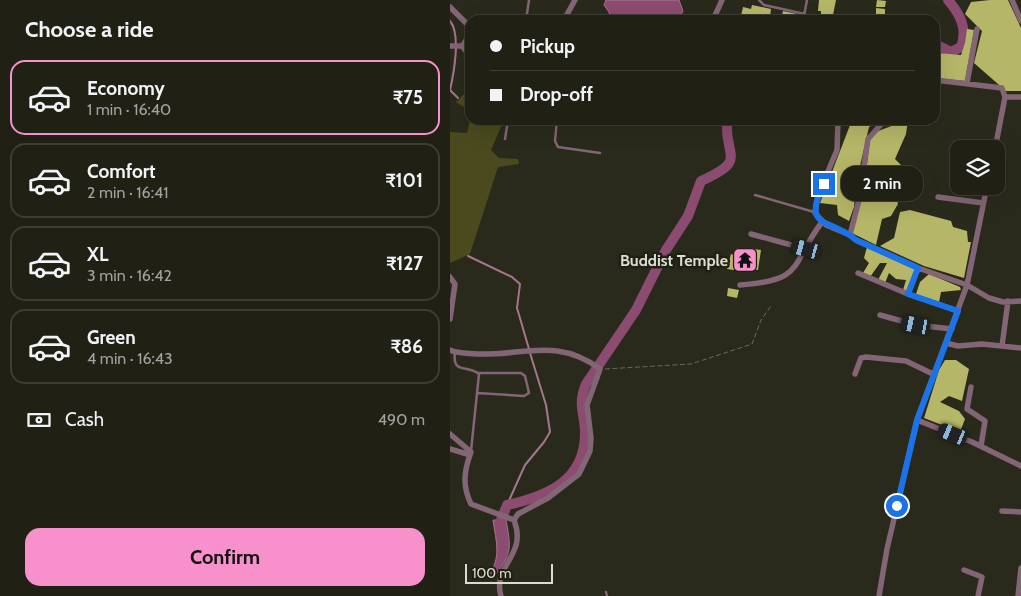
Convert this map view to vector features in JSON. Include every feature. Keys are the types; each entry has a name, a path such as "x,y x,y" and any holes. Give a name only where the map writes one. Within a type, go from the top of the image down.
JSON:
{"street":[{"path":"567,15 575,0"},
{"path":"715,15 722,0"},
{"path":"1012,0 1021,21"},
{"path":"450,7 465,23"},
{"path":"967,83 977,30"},
{"path":"460,46 465,40"},
{"path":"450,46 460,46 465,51"},
{"path":"940,80 1002,88 1005,97 996,140"},
{"path":"1005,97 1021,97"},
{"path":"838,125 837,150 818,195 815,213 822,222 850,235 856,240 918,268 967,285 989,298 1008,301 1021,300"},
{"path":"850,235 859,200 868,139 881,125"},
{"path":"879,596 887,549 917,420 967,285 985,195"},
{"path":"938,197 984,203"},
{"path":"740,285 780,280 796,266 822,222"},
{"path":"751,234 806,249"},
{"path":"908,294 918,268"},
{"path":"858,273 908,294 958,311"},
{"path":"450,277 456,284 450,319"},
{"path":"1002,346 1008,301"},
{"path":"880,315 916,325 952,329"},
{"path":"946,343 958,346 982,344 1021,348"},
{"path":"452,351 494,354 535,349 555,350 593,364 600,369 587,405 590,451 579,474 548,498 518,514 514,520 517,547 500,577 501,596"},
{"path":"856,374 861,358 866,357 906,361 935,374"},
{"path":"971,387 967,409 985,421 981,446"},
{"path":"917,420 981,446 1021,466"},
{"path":"450,434 470,454"},
{"path":"450,449 470,454"},
{"path":"470,454 464,478 466,493 471,504 514,520"},
{"path":"1002,511 1021,512"},
{"path":"1018,596 1021,568"},
{"path":"964,570 982,577 978,596"}],"lane":[{"path":"527,15 529,0"},
{"path":"759,0 764,5 804,14 806,0"},
{"path":"505,140 507,125"},
{"path":"557,125 555,143 558,147 600,153"},
{"path":"755,195 815,213"},
{"path":"452,351 457,367 477,373 522,373 529,389 529,393 524,396 477,393"},
{"path":"470,454 479,378 477,373"},
{"path":"606,592 607,596"}],"path":[{"path":"600,369 690,364 752,344 761,320 771,306"}],"shaded area":[{"path":"606,0 679,0 683,11 681,15 610,15 604,5"},
{"path":"465,93 465,108 456,102"},
{"path":"469,125 502,125 491,150 499,158 518,159 519,164 498,167 470,254 450,263 450,132 467,133"},
{"path":"493,520 506,520 509,546 507,557 493,579 488,576 497,556"}],"building":[{"path":"819,0 836,0 833,15 823,15 821,11 818,11"},
{"path":"877,0 886,1 885,7 876,7"},
{"path":"1008,0 1021,28 1021,91 1006,91 974,63 982,31 965,14 971,2"},
{"path":"752,5 771,9 770,15 741,15 743,7 751,9"},
{"path":"876,8 885,9 885,15 876,14"},
{"path":"783,11 802,15 782,15"},
{"path":"967,29 974,30 965,81 940,78 940,53 961,55"},
{"path":"850,125 872,125 869,127 857,179 854,207 849,221 838,215 837,205 820,203"},
{"path":"894,125 907,125 906,134 895,159 901,165 901,175 906,179 905,189 895,191 898,204 891,216 882,219 876,245 852,233 865,181 870,138 873,133"},
{"path":"910,210 951,221 953,227 967,231 968,242 971,242 964,278 924,266 880,246 894,238 900,212"},
{"path":"867,247 915,269 907,291 903,290 906,280 896,279 889,273 885,283 878,280 887,263 880,263 870,277 863,273 869,263 864,258"},
{"path":"753,249 761,250 758,270 750,269"},
{"path":"731,254 737,256 734,270 727,269"},
{"path":"929,274 960,287 961,290 941,292 939,302 916,294 920,282"},
{"path":"728,288 739,290 737,298 727,296"},
{"path":"945,360 956,360 969,369 962,401 949,396 940,402 959,411 965,419 960,432 924,418 939,370"}],"waterway":[{"path":"940,46 951,52 961,47 963,40 962,22 948,0"},
{"path":"450,21 456,44 455,64 450,90 458,98"},
{"path":"501,520 507,505 536,497 561,484 571,475 578,463 583,450 585,433 582,398 586,384 636,310 666,250 688,216 701,181 716,174 730,162 727,125"},
{"path":"468,256 512,277 520,284 517,308 529,349"},
{"path":"507,505 525,465 550,432 546,405 530,353"}],"place":[{"name":"Buddist Temple","path":"745,260"}],"route":[{"path":"824,184 815,206 817,218 826,225 850,235 856,240 918,268 908,294 958,311 917,420 897,506"}]}
